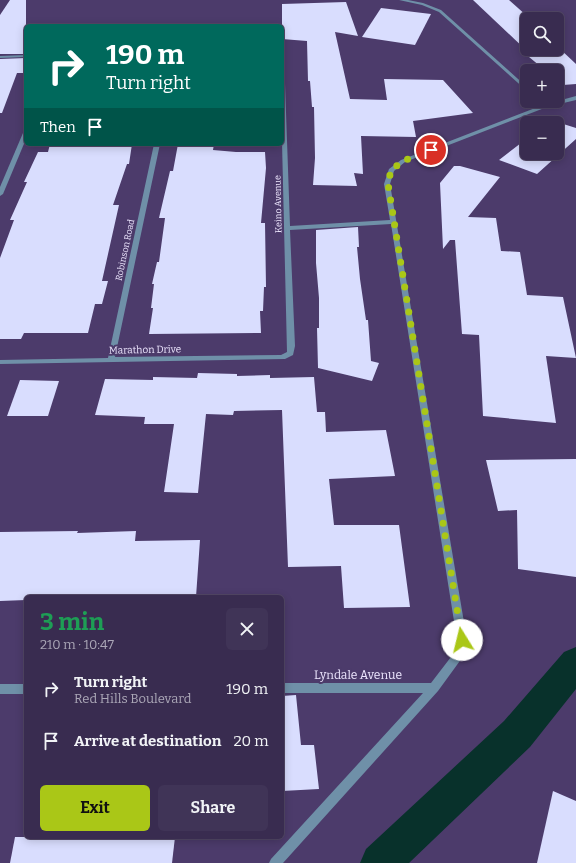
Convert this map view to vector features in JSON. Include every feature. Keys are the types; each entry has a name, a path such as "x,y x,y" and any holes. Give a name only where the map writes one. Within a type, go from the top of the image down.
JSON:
{"street":[{"path":"401,0 423,4 440,11 520,84"},
{"path":"0,57 24,56"},
{"path":"564,100 576,98"},
{"path":"274,863 434,688 458,655 462,640 388,184 391,170 403,161 530,108"},
{"name":"Keino Avenue","path":"284,130 288,228 290,353"},
{"path":"0,194 24,138"},
{"name":"Robinson Road","path":"111,360 157,146"},
{"path":"288,228 394,222"},
{"name":"Marathon Drive","path":"0,362 282,357 290,353"},
{"name":"Lyndale Avenue","path":"284,688 434,688"},
{"path":"0,689 24,689"}],"building":[{"path":"10,0 26,0 24,54 0,54 0,15"},
{"path":"473,0 509,0 522,12 520,12 520,44"},
{"path":"346,2 358,36 335,32 350,99 387,100 384,79 443,80 473,113 413,121 416,137 361,136 363,174 354,173 357,186 313,185 315,158 314,107 312,107 310,81 308,81 307,41 284,39 282,4"},
{"path":"381,8 431,14 415,45 362,37"},
{"path":"564,53 576,64 576,84 564,85 564,64 538,64 528,56 564,56"},
{"path":"24,58 24,73 17,73 2,113 0,113 0,59"},
{"path":"564,124 576,128 576,139 564,150"},
{"path":"520,144 520,160 553,160 537,174 499,160"},
{"path":"50,146 132,146 129,164 127,164 113,205 119,205 102,281 108,281 102,304 95,304 88,333 24,333 21,339 0,339 0,258 14,220 10,220 27,182 24,182 38,152 48,152"},
{"path":"178,146 214,146 213,150 265,152 266,168 261,223 265,223 266,287 264,287 263,311 260,311 261,333 149,334 153,308 151,308 154,284 152,284 157,262 159,262 165,218 159,218 170,171 173,171"},
{"path":"454,166 460,166 500,177 468,217 496,218 501,251 520,252 527,295 563,297 576,358 546,356 556,423 483,416 479,335 462,334 455,240 450,240 443,249 440,183"},
{"path":"358,227 359,247 357,247 360,279 366,320 368,320 371,361 379,363 372,381 318,368 317,328 319,328 319,298 316,263 316,230"},
{"path":"198,373 237,374 237,376 270,375 270,378 314,377 317,412 325,412 326,432 386,430 395,476 329,479 334,525 399,525 410,607 344,608 341,566 288,567 282,410 234,411 233,415 206,414 198,493 164,492 174,424 144,424 145,417 95,415 105,379 153,380 153,377 197,378"},
{"path":"20,380 59,381 48,416 7,416"},
{"path":"576,459 576,577 518,569 517,510 498,511 486,460"},
{"path":"78,531 77,533 136,531 135,541 200,540 196,595 24,595 24,600 0,601 0,532"},
{"path":"296,695 301,745 314,745 319,789 284,791 284,696"},
{"path":"553,791 576,801 576,863 537,863"},
{"path":"15,837 24,837 24,839 175,839 172,863 10,863"}],"waterway":[{"path":"380,863 517,734 576,663"}],"route":[{"path":"431,150 403,161 391,170 388,184 462,640"}]}
